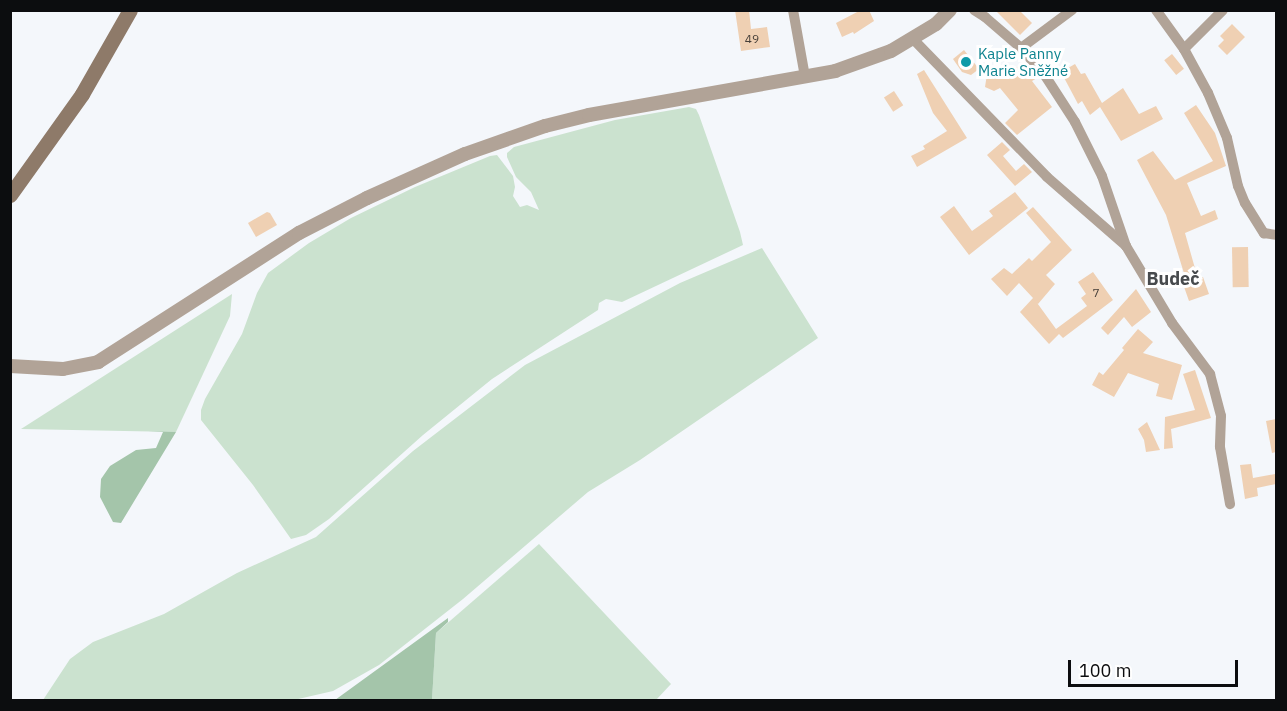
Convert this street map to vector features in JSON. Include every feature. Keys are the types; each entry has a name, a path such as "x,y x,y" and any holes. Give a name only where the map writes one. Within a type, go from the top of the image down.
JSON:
{"main road":[{"path":"10,195 82,93 130,10"}],"street":[{"path":"793,10 805,77"},
{"path":"10,366 45,370 98,362 326,218 425,171 492,144 589,115 805,77 865,61 913,39 950,10"},
{"path":"974,10 1022,48 1044,74 1075,122 1102,176 1126,246 1172,323 1210,374 1221,416 1220,447 1230,504"},
{"path":"1022,48 1072,10"},
{"path":"1156,10 1184,49 1227,138 1238,186 1245,203 1264,233 1276,235"},
{"path":"1184,49 1222,10"},
{"path":"913,39 1047,177 1126,246"}],"green space":[{"path":"689,107 696,109 699,115 743,245 622,302 606,299 599,303 598,310 492,379 423,435 329,519 306,535 291,539 253,485 201,420 201,410 205,399 242,334 257,293 268,273 309,243 351,218 415,187 490,156 497,155 513,176 515,187 513,196 520,207 527,205 539,210 531,192 516,177 507,157 507,153 514,147 615,120"},
{"path":"762,248 818,338 640,460 588,492 463,599 379,665 333,691 294,700 43,700 70,659 93,642 164,614 237,573 316,537 413,451 525,365 680,283"},
{"path":"232,294 230,316 176,432 21,429"},
{"path":"148,431 176,432 121,523 113,522 100,497 101,479 110,466 136,450 156,448 163,432"},
{"path":"539,544 671,684 656,700 432,700 436,633"},
{"path":"448,618 448,622 436,633 432,700 335,700"}],"building":[{"path":"735,10 749,10 751,29 767,27 770,47 741,51"},
{"path":"861,10 869,10 874,21 854,34 853,32 842,37 836,23"},
{"path":"995,10 1019,10 1032,23 1020,35"},
{"path":"1232,24 1245,37 1227,55 1218,46 1224,40 1220,36"},
{"name":"Kaple Panny Marie Sněžné","path":"964,50 979,69 971,75 962,72 953,59"},
{"path":"1172,54 1184,69 1176,75 1164,60"},
{"path":"1024,62 1037,78 1032,81 1052,107 1017,135 1005,123 1018,110 1000,88 994,91 985,87 987,74 993,78 1004,71 1006,75"},
{"path":"1075,64 1081,74 1085,73 1102,103 1123,88 1139,114 1156,106 1163,119 1121,141 1100,107 1090,115 1082,101 1078,104 1061,72"},
{"path":"924,70 967,138 917,167 911,156 925,149 923,146 947,131 933,113 917,74"},
{"path":"894,91 903,105 893,112 884,98"},
{"path":"1196,105 1215,133 1226,166 1187,183 1201,216 1215,210 1218,219 1185,233 1198,279 1203,277 1209,294 1189,301 1183,284 1187,283 1166,215 1137,160 1153,151 1175,180 1213,161 1184,113"},
{"path":"1002,142 1010,150 1003,156 1016,171 1024,164 1032,172 1015,186 987,155"},
{"path":"1015,192 1028,208 969,255 940,217 954,206 972,231 993,216 989,211"},
{"path":"1033,207 1072,250 1046,275 1055,284 1038,304 1035,300 1056,329 1087,306 1081,298 1086,294 1078,282 1093,272 1113,300 1063,338 1059,334 1049,344 1020,312 1033,298 1019,283 1007,296 991,279 1004,268 1012,274 1029,258 1032,261 1051,242 1026,213"},
{"path":"267,212 277,225 256,237 248,223"},
{"path":"1232,247 1248,247 1249,287 1233,287"},
{"path":"1136,289 1151,312 1132,327 1124,317 1108,335 1101,328"},
{"path":"1138,329 1153,342 1143,353 1182,365 1172,400 1156,396 1159,384 1128,373 1114,397 1092,385 1099,372 1103,375"},
{"path":"1195,370 1211,418 1171,429 1173,448 1164,449 1165,417 1195,410 1183,374"},
{"path":"1276,419 1276,452 1272,453 1266,421"},
{"path":"1147,422 1160,450 1146,452 1144,440 1138,429"},
{"path":"1251,464 1253,478 1275,474 1276,484 1257,488 1258,496 1245,499 1240,465"}],"place":[{"name":"Kaple Panny Marie Sněžné","path":"966,62"}],"district":[{"name":"Budeč","path":"1173,279"}]}
